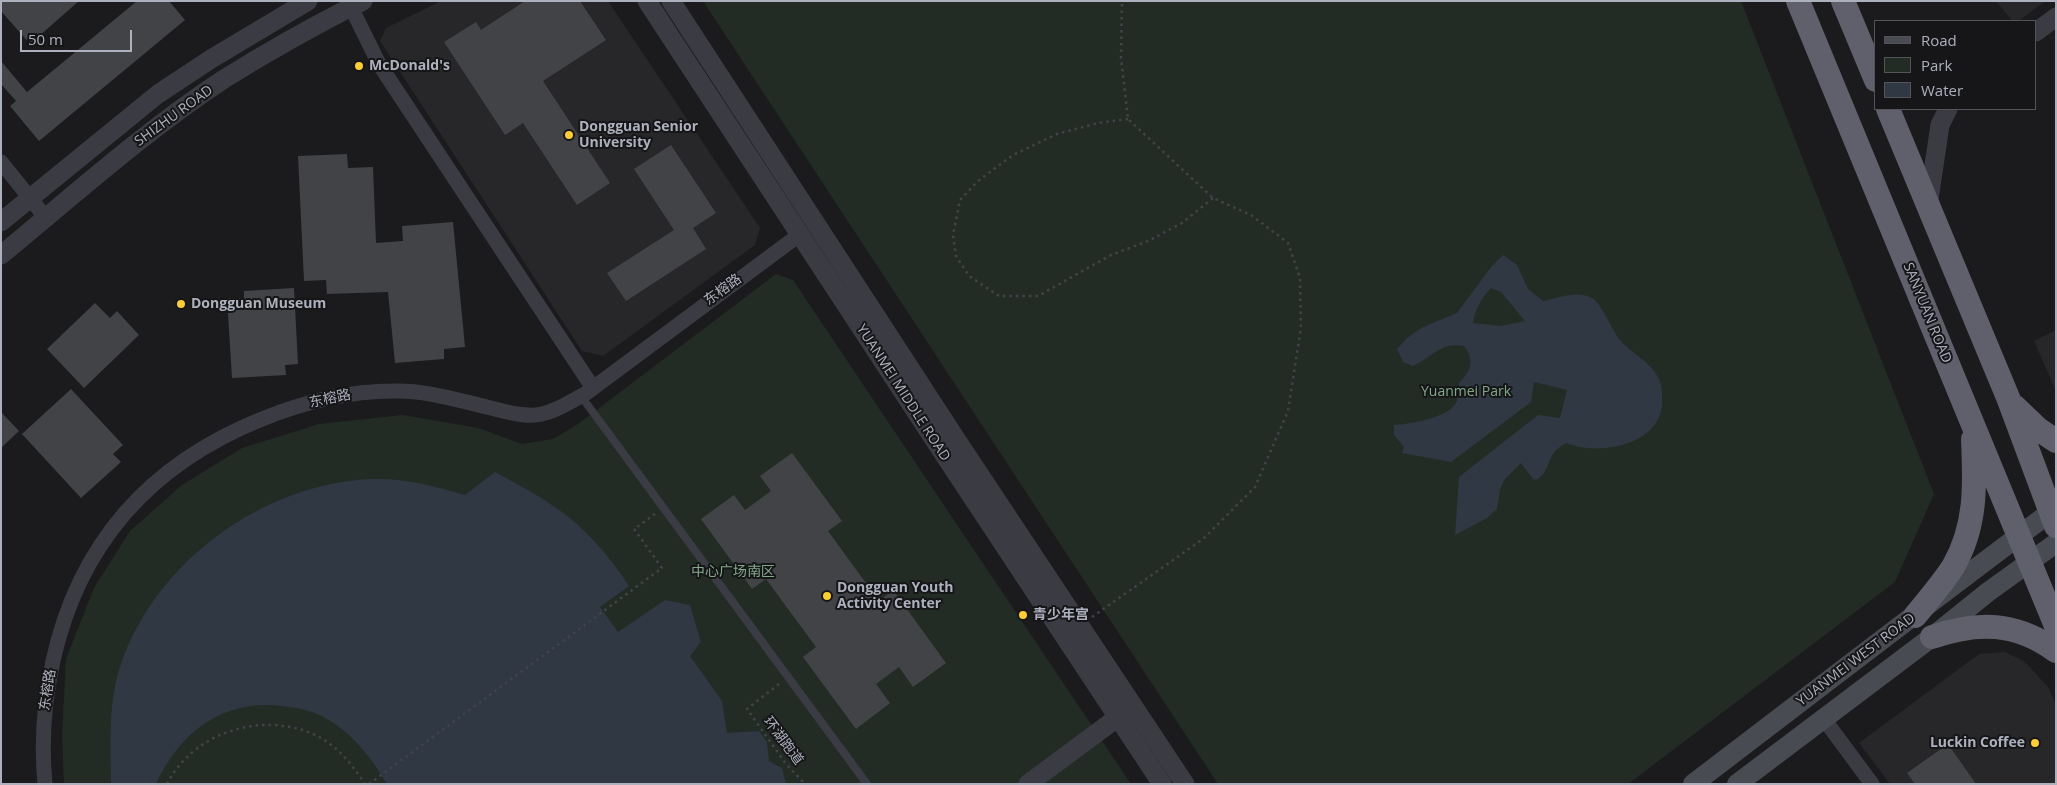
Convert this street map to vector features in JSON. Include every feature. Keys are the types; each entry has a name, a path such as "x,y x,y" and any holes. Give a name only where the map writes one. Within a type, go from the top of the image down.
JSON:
{"highway":[{"name":"SANYUAN ROAD","path":"1798,1 2056,626"},
{"path":"1843,1 1873,70"},
{"path":"1888,110 2009,400 2054,515"},
{"path":"2009,400 2038,430 2056,441"},
{"path":"1915,616 1953,567 1970,525 1974,503 1975,480 1972,422"},
{"path":"1932,637 1968,627 2005,628 2040,640 2056,652"}],"main road":[{"name":"YUANMEI WEST ROAD","path":"1693,784 2019,535 2054,515"},
{"name":"YUANMEI WEST ROAD","path":"1736,784 1932,637 1988,592 2056,543"}],"street":[{"name":"SHIZHU ROAD","path":"1,222 158,94 219,54 308,1"},
{"name":"YUANMEI MIDDLE ROAD","path":"647,1 799,235 1162,784"},
{"name":"YUANMEI MIDDLE ROAD","path":"671,1 956,439 1185,784"},
{"name":"SHIZHU ROAD","path":"1,255 129,149 224,80 284,43 357,4"},
{"path":"357,4 380,64 587,392"},
{"path":"2037,31 2056,17"},
{"path":"1928,206 1940,125 1948,110"},
{"path":"1,162 46,218"},
{"name":"东榕路","path":"45,784 43,724 49,679 65,617 82,576 105,538 129,508 156,482 186,459 245,426 286,409 355,393 395,391 421,393 518,414 541,415 561,408 587,392 799,235"},
{"path":"1028,784 1134,706"},
{"path":"1824,718 1872,784"}],"lane":[{"path":"587,392 663,508 867,784"}],"path":[{"path":"1081,625 1204,539 1255,487 1288,412 1301,327 1300,278 1288,243 1251,215 1213,198 1128,119 1122,58 1122,1"},
{"path":"1128,119 1098,123 1057,134 1012,155 978,181 960,200 953,234 956,256 969,276 1000,296 1038,296 1111,256 1148,241 1182,222 1213,198"},
{"path":"369,784 662,568 634,529 663,508"},
{"name":"环湖跑道","path":"788,677 747,709 786,764 804,784"},
{"path":"167,784 182,761 194,749 214,737 238,729 258,726 293,728 312,734 341,753 354,767 365,784"}],"shaded area":[{"name":"Dongguan Senior University","path":"441,1 608,1 760,228 755,245 603,356 582,351 380,41 386,28"},
{"path":"1996,1 2045,1 2020,20 2011,20"},
{"path":"2056,330 2056,391 2034,341"},
{"path":"2005,652 2024,661 2049,688 2056,706 2056,784 1890,784 1859,743 1979,654"}],"green space":[{"name":"Yuanmei Park","path":"703,1 1741,1 1934,494 1895,582 1628,784 1218,784"},
{"name":"中心广场南区","path":"776,274 793,280 1131,784 64,784 62,735 66,659 94,588 130,531 182,485 242,448 319,424 403,415 478,428 522,444 553,439 578,424"}],"water":[{"path":"1503,255 1517,265 1528,289 1543,301 1574,295 1592,298 1603,311 1619,339 1651,368 1659,379 1662,405 1659,417 1653,426 1645,434 1623,445 1582,448 1566,443 1558,448 1546,470 1538,479 1534,480 1521,463 1504,480 1500,490 1497,509 1487,518 1455,535 1459,477 1538,415 1560,418 1567,390 1534,382 1531,402 1451,462 1402,453 1404,447 1394,435 1394,425 1428,419 1445,413 1452,408 1458,398 1459,383 1469,370 1470,356 1464,346 1448,346 1413,366 1403,362 1397,349 1407,338 1423,327 1457,313 1491,267","holes":["1491,288 1501,292 1525,321 1501,326 1473,323 1479,304"]},
{"path":"495,472 566,515 596,543 613,564 629,586 600,607 618,632 665,600 690,605 701,642 690,656 722,701 727,733 759,731 767,742 769,761 782,768 786,784 387,784 361,747 335,724 320,715 304,710 261,705 241,708 223,714 206,723 178,749 166,765 156,784 111,784 111,729 115,687 133,635 155,599 183,566 215,538 251,514 290,496 330,484 384,479 408,481 465,495"}],"building":[{"path":"1,1 79,1 30,44 1,11"},
{"path":"137,1 169,1 185,20 39,141 10,106 16,101 1,84 1,61 27,92"},
{"path":"525,1 580,1 606,40 543,81 610,183 577,205 523,123 505,135 444,42 476,22 481,30"},
{"path":"671,145 716,213 693,228 706,249 626,301 607,273 674,230 634,169"},
{"path":"347,154 348,168 373,167 376,243 403,241 402,226 453,222 465,347 444,349 444,359 395,363 388,292 327,294 326,280 304,281 298,156"},
{"path":"294,288 298,364 285,365 286,375 232,378 227,298 244,298 244,291"},
{"path":"95,303 110,318 117,311 139,335 84,388 47,349"},
{"path":"71,389 123,445 113,454 121,462 81,498 22,434"},
{"path":"1,412 19,431 1,448"},
{"name":"Dongguan Youth Activity Center","path":"792,453 842,521 828,531 879,601 893,590 946,663 913,687 899,667 876,684 890,703 856,729 803,657 816,647 766,579 752,589 701,519 734,495 745,510 771,491 760,476"},
{"path":"1948,744 1976,784 1915,784 1907,773"}],"place":[{"name":"McDonald's","path":"359,66"},
{"name":"Dongguan Senior University","path":"569,135"},
{"name":"Dongguan Museum","path":"181,304"},
{"name":"Dongguan Youth Activity Center","path":"827,596"},
{"name":"青少年宫","path":"1023,615"},
{"name":"Luckin Coffee","path":"2035,743"}]}
